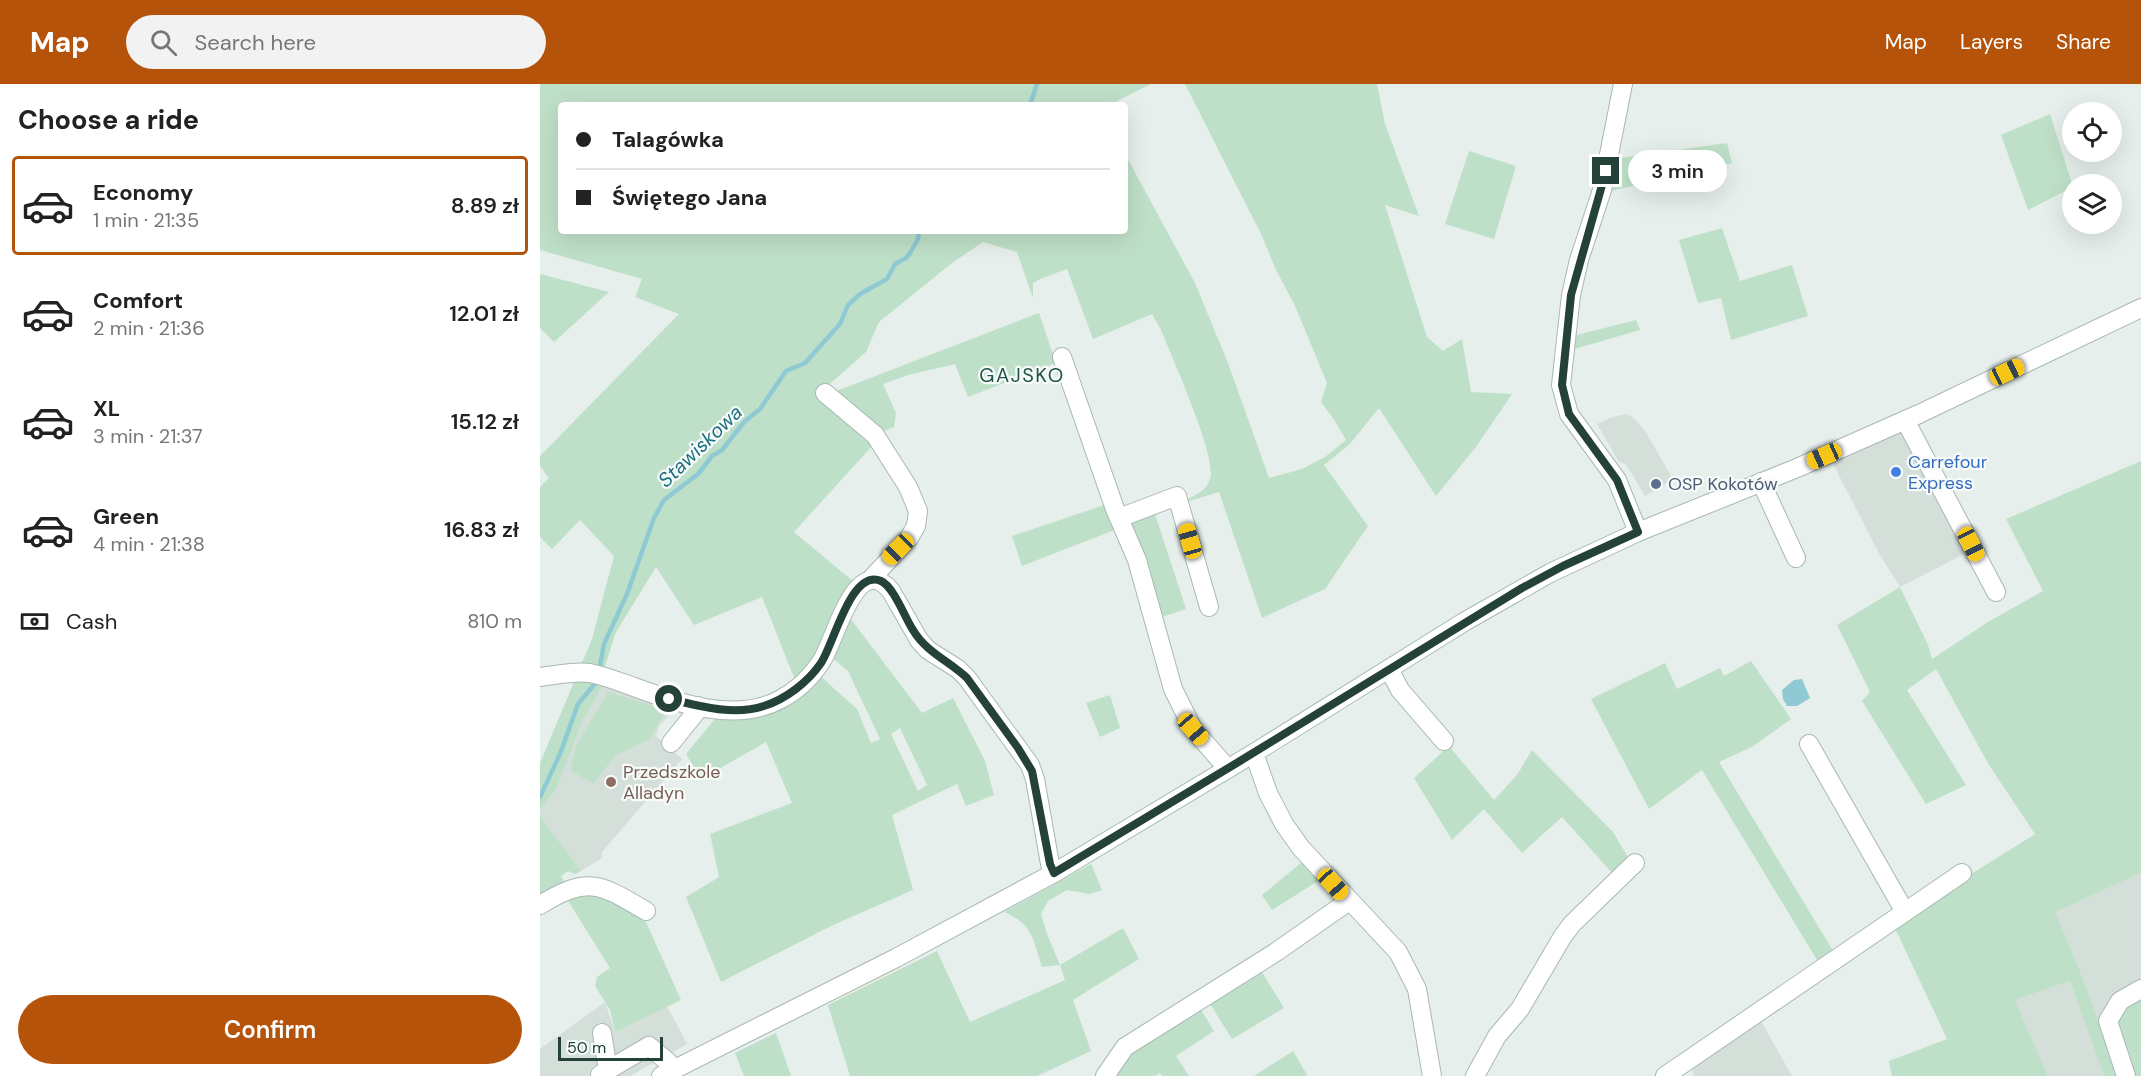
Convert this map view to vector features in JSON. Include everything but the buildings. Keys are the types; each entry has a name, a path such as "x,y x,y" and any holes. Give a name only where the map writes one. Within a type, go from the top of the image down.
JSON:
{"street":[{"path":"1623,84 1602,190 1579,260 1571,295 1562,385 1569,414 1617,480 1638,532"},
{"path":"667,1073 896,958 1054,873 1531,583 1638,532 1905,420 2141,308"},
{"path":"1062,357 1119,518 1137,560 1173,689 1193,729 1228,769"},
{"path":"540,677 575,673 597,675 698,706 753,710 775,702 812,674 822,662 851,597 861,585 872,579 909,538 916,526 918,511 908,488 875,435 825,393"},
{"path":"1905,420 1996,592"},
{"path":"1761,482 1796,558"},
{"path":"1119,518 1177,496 1209,607"},
{"path":"872,579 882,582 891,591 912,630 925,647 958,669 967,678 1029,765 1038,795 1050,864 1054,873"},
{"path":"1389,669 1400,690 1444,741"},
{"path":"671,743 696,712 698,706"},
{"path":"1809,744 1905,912"},
{"path":"1254,753 1268,793 1284,824 1301,848 1398,952 1417,988 1432,1076"},
{"path":"1475,1076 1497,1036 1520,1009 1572,924 1635,863"},
{"path":"1665,1076 1962,873"},
{"path":"540,905 560,893 578,887 593,886 608,888 646,911"},
{"path":"1105,1076 1125,1047 1276,952 1349,901"},
{"path":"2126,1076 2108,1021 2120,1001 2141,989"},
{"path":"602,1032 603,1073 649,1046 668,1062 667,1073"}],"shaded area":[{"path":"1627,414 1635,419 1645,431 1673,479 1645,496 1626,464 1619,462 1597,424 1612,417"},
{"path":"1905,431 1968,552 1900,587 1880,555 1832,462"},
{"name":"Przedszkole Alladyn","path":"604,684 677,707 659,726 656,736 682,759 602,852 602,858 581,871 540,816 540,810 557,788 583,720"},
{"path":"2141,873 2141,996 2103,1033 2080,971 2054,912"},
{"path":"2070,981 2105,1076 2048,1076 2015,1000"},
{"path":"605,1002 615,1032 667,1006 687,1044 630,1076 540,1076 540,1049"},
{"path":"1760,1019 1792,1076 1694,1076 1691,1067"}],"green space":[{"path":"540,84 1151,84 1115,102 558,102 558,234 1128,234 1128,160 1195,283 1228,363 1269,478 1302,469 1325,457 1346,440 1321,402 1327,383 1295,306 1185,84 1377,84 1385,124 1419,216 1385,205 1427,337 1443,351 1462,339 1471,392 1512,394 1476,447 1436,496 1379,408 1349,445 1324,465 1368,526 1325,589 1262,618 1219,492 1183,503 1205,488 1210,479 1211,468 1192,406 1161,330 1152,314 1093,339 1067,269 1033,283 1033,298 1017,252 983,242 952,263 879,322 866,352 816,396 872,446 794,532 855,583 812,667 795,680 762,597 694,625 656,567 616,632 600,682 604,684 583,720 557,788 540,810 540,763 592,639 614,556 580,520 552,549 540,537 540,487 549,478 540,466 540,456 679,314 635,297 642,279 540,250"},
{"path":"2050,114 2062,152 2062,162 2065,162 2069,174 2062,174 2062,193 2028,210 2001,135"},
{"path":"1727,143 1732,163 1611,191 1620,158"},
{"path":"1469,151 1516,166 1494,239 1445,224"},
{"path":"1722,228 1740,281 1792,265 1808,316 1731,340 1721,298 1698,303 1679,240"},
{"path":"540,274 609,292 554,342 540,328"},
{"path":"1039,313 1056,363 968,397 955,364 908,375 883,384 896,413 894,427 881,432 834,392"},
{"path":"1636,320 1640,330 1571,350 1573,336"},
{"path":"2141,461 2141,873 2055,912 2080,971 2119,1076 2104,1076 2070,981 2015,1000 2048,1076 1892,1076 1889,1061 1947,1039 1895,928 1968,876 2035,834 1989,765 1936,669 1907,690 1966,785 1926,804 1862,701 1870,692 1837,625 1900,587 1928,645 1932,659 1988,622 2043,591 2006,519"},
{"path":"1107,504 1117,529 1022,566 1012,536"},
{"path":"1154,511 1186,609 1159,618 1126,522"},
{"path":"850,618 922,713 953,698 985,761 994,795 966,806 957,784 892,815 913,890 833,925 721,982 686,897 719,877 710,834 792,803 766,742 701,779 686,754 718,715 819,675 857,709 871,743 880,739 848,671 831,657","holes":["900,728 927,785 918,791 891,734"]},
{"path":"1751,661 1791,719 1752,747 1719,762 1835,954 1820,965 1702,770 1649,809 1591,699 1665,663 1677,689 1720,668 1724,676"},
{"path":"608,692 667,710 649,739 615,756 593,784 570,770 577,744"},
{"path":"1110,695 1120,728 1100,737 1086,703"},
{"path":"1449,746 1494,800 1517,775 1532,750 1613,832 1631,862 1614,875 1562,817 1522,853 1484,809 1452,840 1414,778"},
{"path":"540,816 581,871 575,874 568,871 561,876 566,884 540,896"},
{"path":"1302,862 1318,881 1272,910 1262,895"},
{"path":"1091,864 1102,890 1089,894 1067,890 1048,901 1041,914 1060,965 1042,967 1031,933 1021,922 1004,912"},
{"path":"600,893 646,922 681,1000 615,1032 610,1010 595,986 597,977 610,968 565,896"},
{"path":"1123,928 1139,959 1073,1000 1091,1051 1037,1076 850,1076 828,1005 937,951 970,1022 1065,980 1060,965"},
{"path":"1260,969 1284,1008 1232,1039 1207,999"},
{"path":"2141,996 2141,1076 2131,1076 2115,1018 2124,1007"},
{"path":"1198,1005 1214,1031 1176,1056 1189,1076 1162,1076 1160,1073 1155,1076 1111,1076 1118,1062"},
{"path":"776,1033 791,1076 744,1076 735,1053"},
{"path":"1293,1051 1306,1076 1254,1076"}],"water":[{"path":"1802,679 1810,698 1797,706 1787,706 1782,690 1794,680"}],"waterway":[{"name":"Stawiskowa","path":"1031,102 1037,84"},
{"name":"Stawiskowa","path":"599,671 604,644 627,594 654,518 664,500 698,474 712,456 722,450 744,422 760,409 786,371 805,363 840,324 848,305 860,294 887,279 895,264 910,253 919,234"},
{"name":"Stawiskowa","path":"540,797 560,754 578,704 598,680"}],"place":[{"name":"Carrefour Express","path":"1896,472"},
{"name":"OSP Kokotów","path":"1656,484"},
{"name":"Przedszkole Alladyn","path":"611,782"}],"district":[{"name":"GAJSKO","path":"1022,375"}],"route":[{"path":"669,699 709,708 753,710 783,698 812,674 822,662 855,591 866,581 879,580 891,591 919,640 928,650 946,660 967,678 1029,765 1038,795 1044,840 1054,873 1522,588 1563,566 1638,532 1617,480 1569,414 1562,385 1571,295 1579,260 1606,171"}]}
